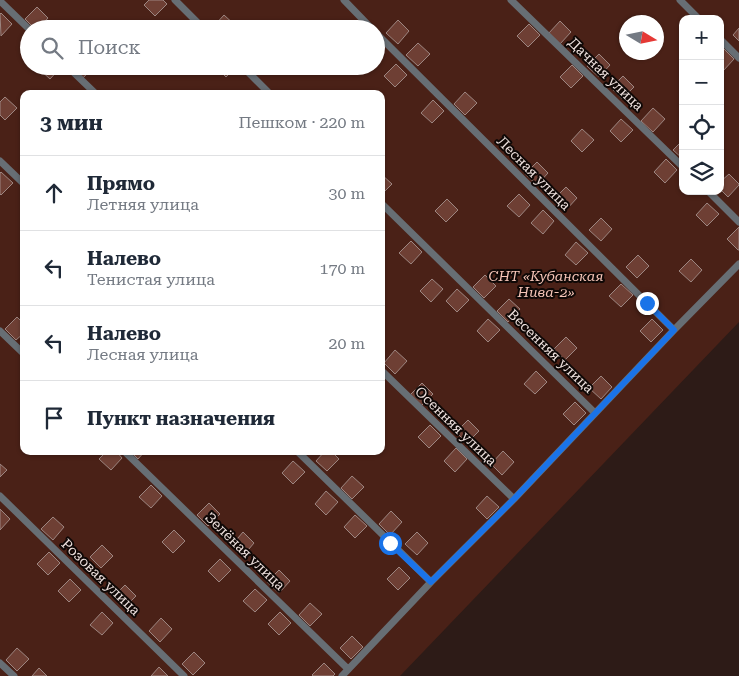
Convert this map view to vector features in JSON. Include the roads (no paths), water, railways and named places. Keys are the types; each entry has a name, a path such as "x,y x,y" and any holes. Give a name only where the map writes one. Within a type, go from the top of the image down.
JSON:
{"lane":[{"path":"175,0 195,20"},
{"path":"344,0 363,20"},
{"name":"Дачная улица","path":"511,0 679,163"},
{"path":"680,0 695,15"},
{"path":"0,1 20,20"},
{"name":"Лесная улица","path":"385,42 674,330"},
{"path":"724,43 739,58"},
{"path":"76,75 92,90"},
{"path":"251,75 266,90"},
{"path":"0,161 20,180"},
{"path":"712,195 739,222"},
{"name":"Весенняя улица","path":"385,207 596,413"},
{"path":"342,676 739,264"},
{"path":"0,330 20,350"},
{"name":"Осенняя улица","path":"385,374 514,499"},
{"name":"Зелёная улица","path":"128,455 348,669"},
{"path":"301,455 431,582"},
{"name":"Розовая улица","path":"0,496 184,676"},
{"path":"0,663 14,676"}],"park label":[{"name":"СНТ «Кубанская Нива-2»","path":"546,284"}]}
